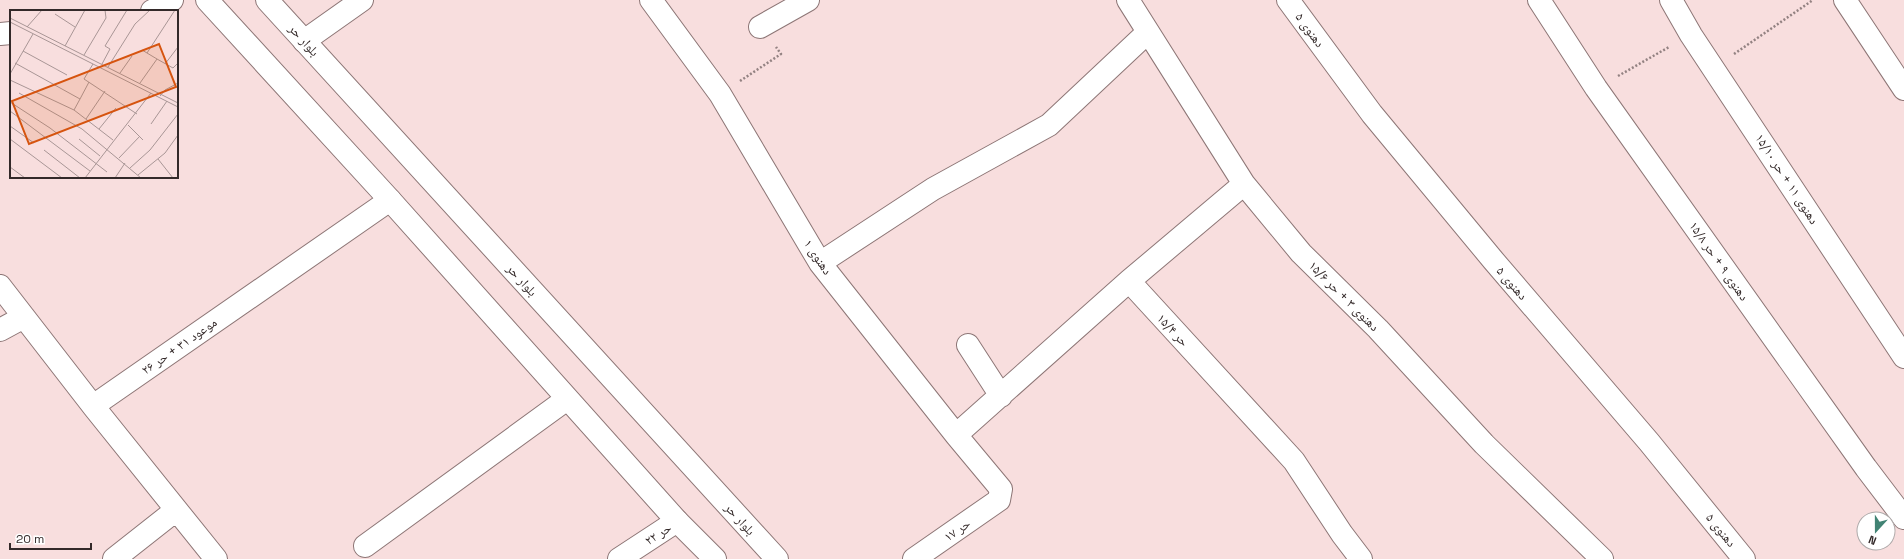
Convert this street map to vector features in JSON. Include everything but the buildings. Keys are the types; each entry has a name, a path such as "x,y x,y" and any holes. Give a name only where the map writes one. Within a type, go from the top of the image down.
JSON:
{"street":[{"path":"154,10 172,0"},
{"path":"207,0 390,200 677,521 715,559"},
{"name":"بلوار حر","path":"267,0 777,559"},
{"path":"304,41 362,0"},
{"name":"دهنوی ۱","path":"651,0 720,94 820,263 956,435 1001,489 999,500"},
{"path":"760,26 808,0"},
{"name":"دهنوی ۳ + حر ۱۵/۶","path":"1128,0 1244,184 1301,253 1378,329 1484,444 1602,559"},
{"name":"دهنوی ۵","path":"1288,0 1372,114 1493,260 1649,442 1744,559"},
{"name":"دهنوی ۹ + حر ۱۵/۸","path":"1539,0 1596,88 1866,468 1904,518"},
{"name":"دهنوی ۱۱ + حر ۱۵/۱۰","path":"1671,0 1713,68 1904,357"},
{"path":"1845,0 1904,89"},
{"path":"820,263 933,189 1049,125 1148,32"},
{"path":"0,34 10,33"},
{"path":"956,435 1129,281 1244,184"},
{"name":"موعود ۳۱ + حر ۲۶","path":"92,406 390,200"},
{"name":"حر ۱۵/۴","path":"1129,281 1294,461 1342,534 1361,559"},
{"path":"0,286 92,406 216,559"},
{"path":"0,330 24,316"},
{"path":"968,345 1001,396"},
{"path":"365,546 567,399"},
{"name":"حر ۱۷","path":"914,559 999,500"},
{"path":"114,559 176,510"},
{"name":"حر ۲۲","path":"620,559 677,521"}],"path":[{"path":"1713,68 1813,0"},
{"path":"720,94 781,54 760,26"},
{"path":"1596,88 1692,35"}]}
